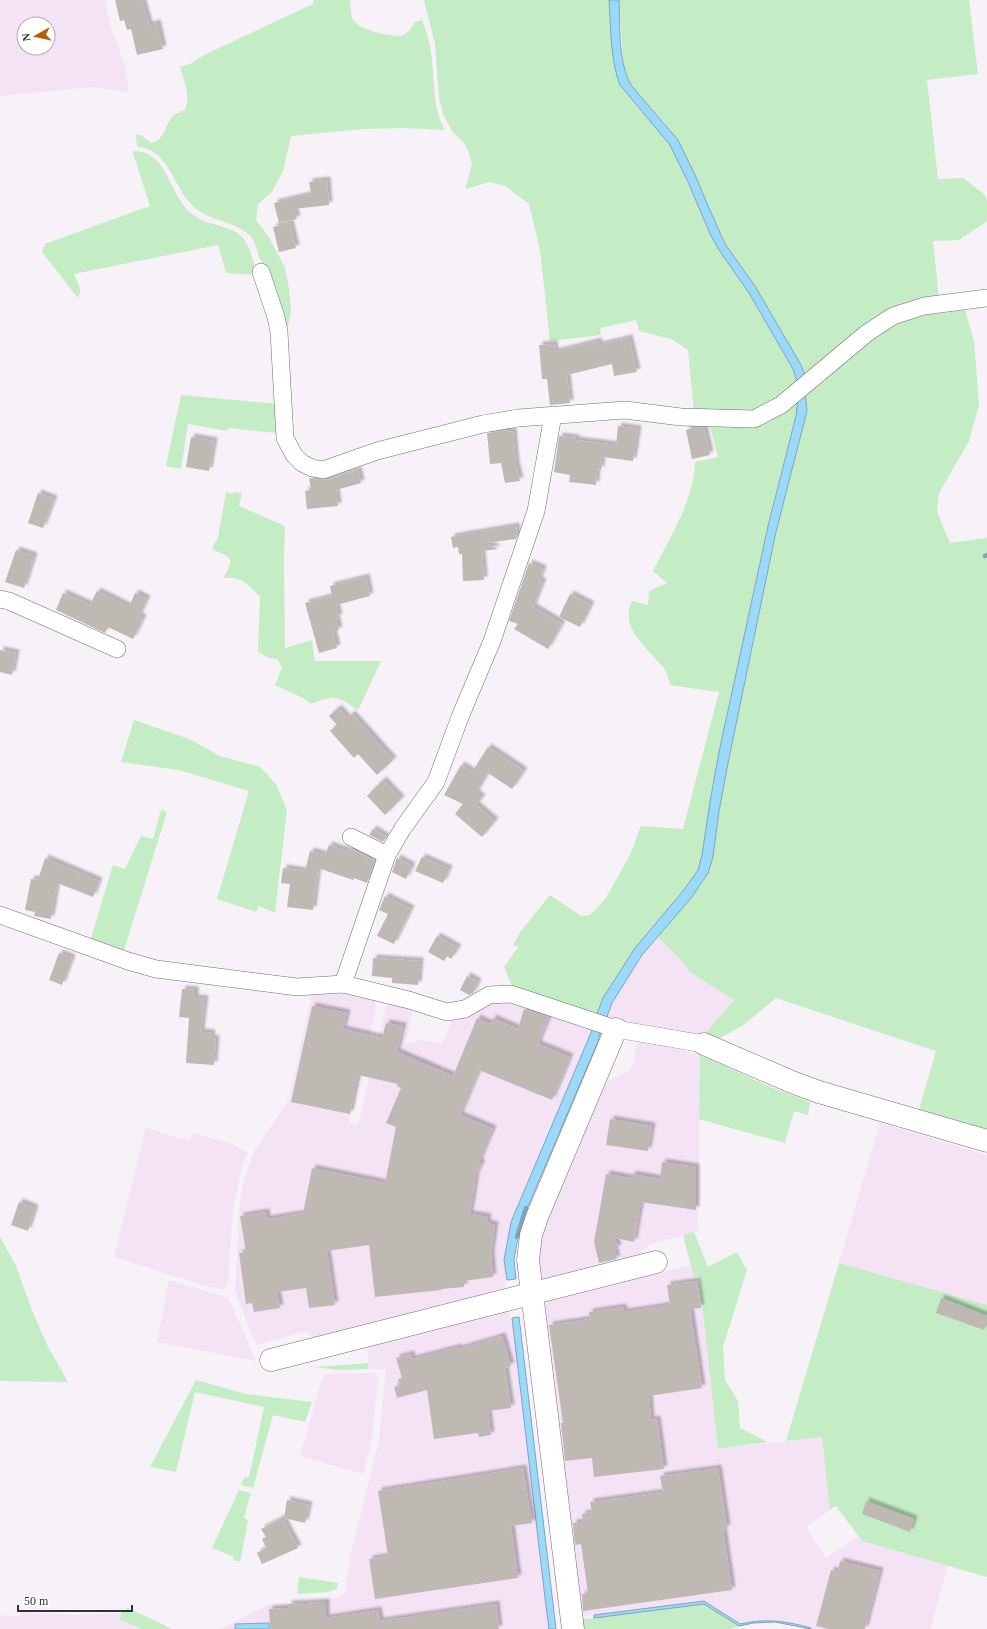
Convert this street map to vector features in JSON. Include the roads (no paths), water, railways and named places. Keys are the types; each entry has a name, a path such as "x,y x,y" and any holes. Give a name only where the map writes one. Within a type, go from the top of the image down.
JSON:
{"street":[{"path":"261,272 276,317 279,332 285,438 294,455 302,463 312,468 323,470 377,451 483,424 525,417 625,410 681,417 754,419 780,405 867,333 893,316 924,306 987,298"},
{"path":"343,984 387,855 403,828 436,782 460,717 492,641 536,511 553,415"},
{"path":"0,599 9,601 117,649"},
{"path":"351,837 387,855"},
{"path":"0,916 128,961 156,969 297,987 343,984 409,1000 447,1012 465,1009 489,995 511,994 616,1029 704,1044 819,1092 987,1141"},
{"path":"573,1629 528,1260 531,1236 540,1210 616,1029"},
{"path":"270,1360 656,1262"}],"water":[{"path":"609,0 619,0 622,55 627,76 631,85 678,140 725,244 755,286 801,365 805,375 797,382 793,369 749,293 711,236 688,182 670,145 620,85 614,65"},
{"path":"805,392 807,411 775,536 728,763 719,811 713,857 708,873 692,897 642,955 612,1003 607,1017 597,1014 603,998 635,948 683,891 698,870 702,855 719,752 768,526 796,416 798,398"},
{"path":"593,1028 601,1031 597,1044 520,1225 514,1260 516,1279 507,1280 504,1260 511,1222"},
{"path":"519,1317 556,1629 549,1629 546,1606 512,1318"},
{"path":"704,1601 740,1624 759,1621 776,1621 811,1629 775,1622 754,1623 739,1626 704,1604 594,1618 594,1615"},
{"path":"269,1623 269,1629 235,1629 235,1624"}],"waterway":[{"path":"517,1237 526,1208"}]}
